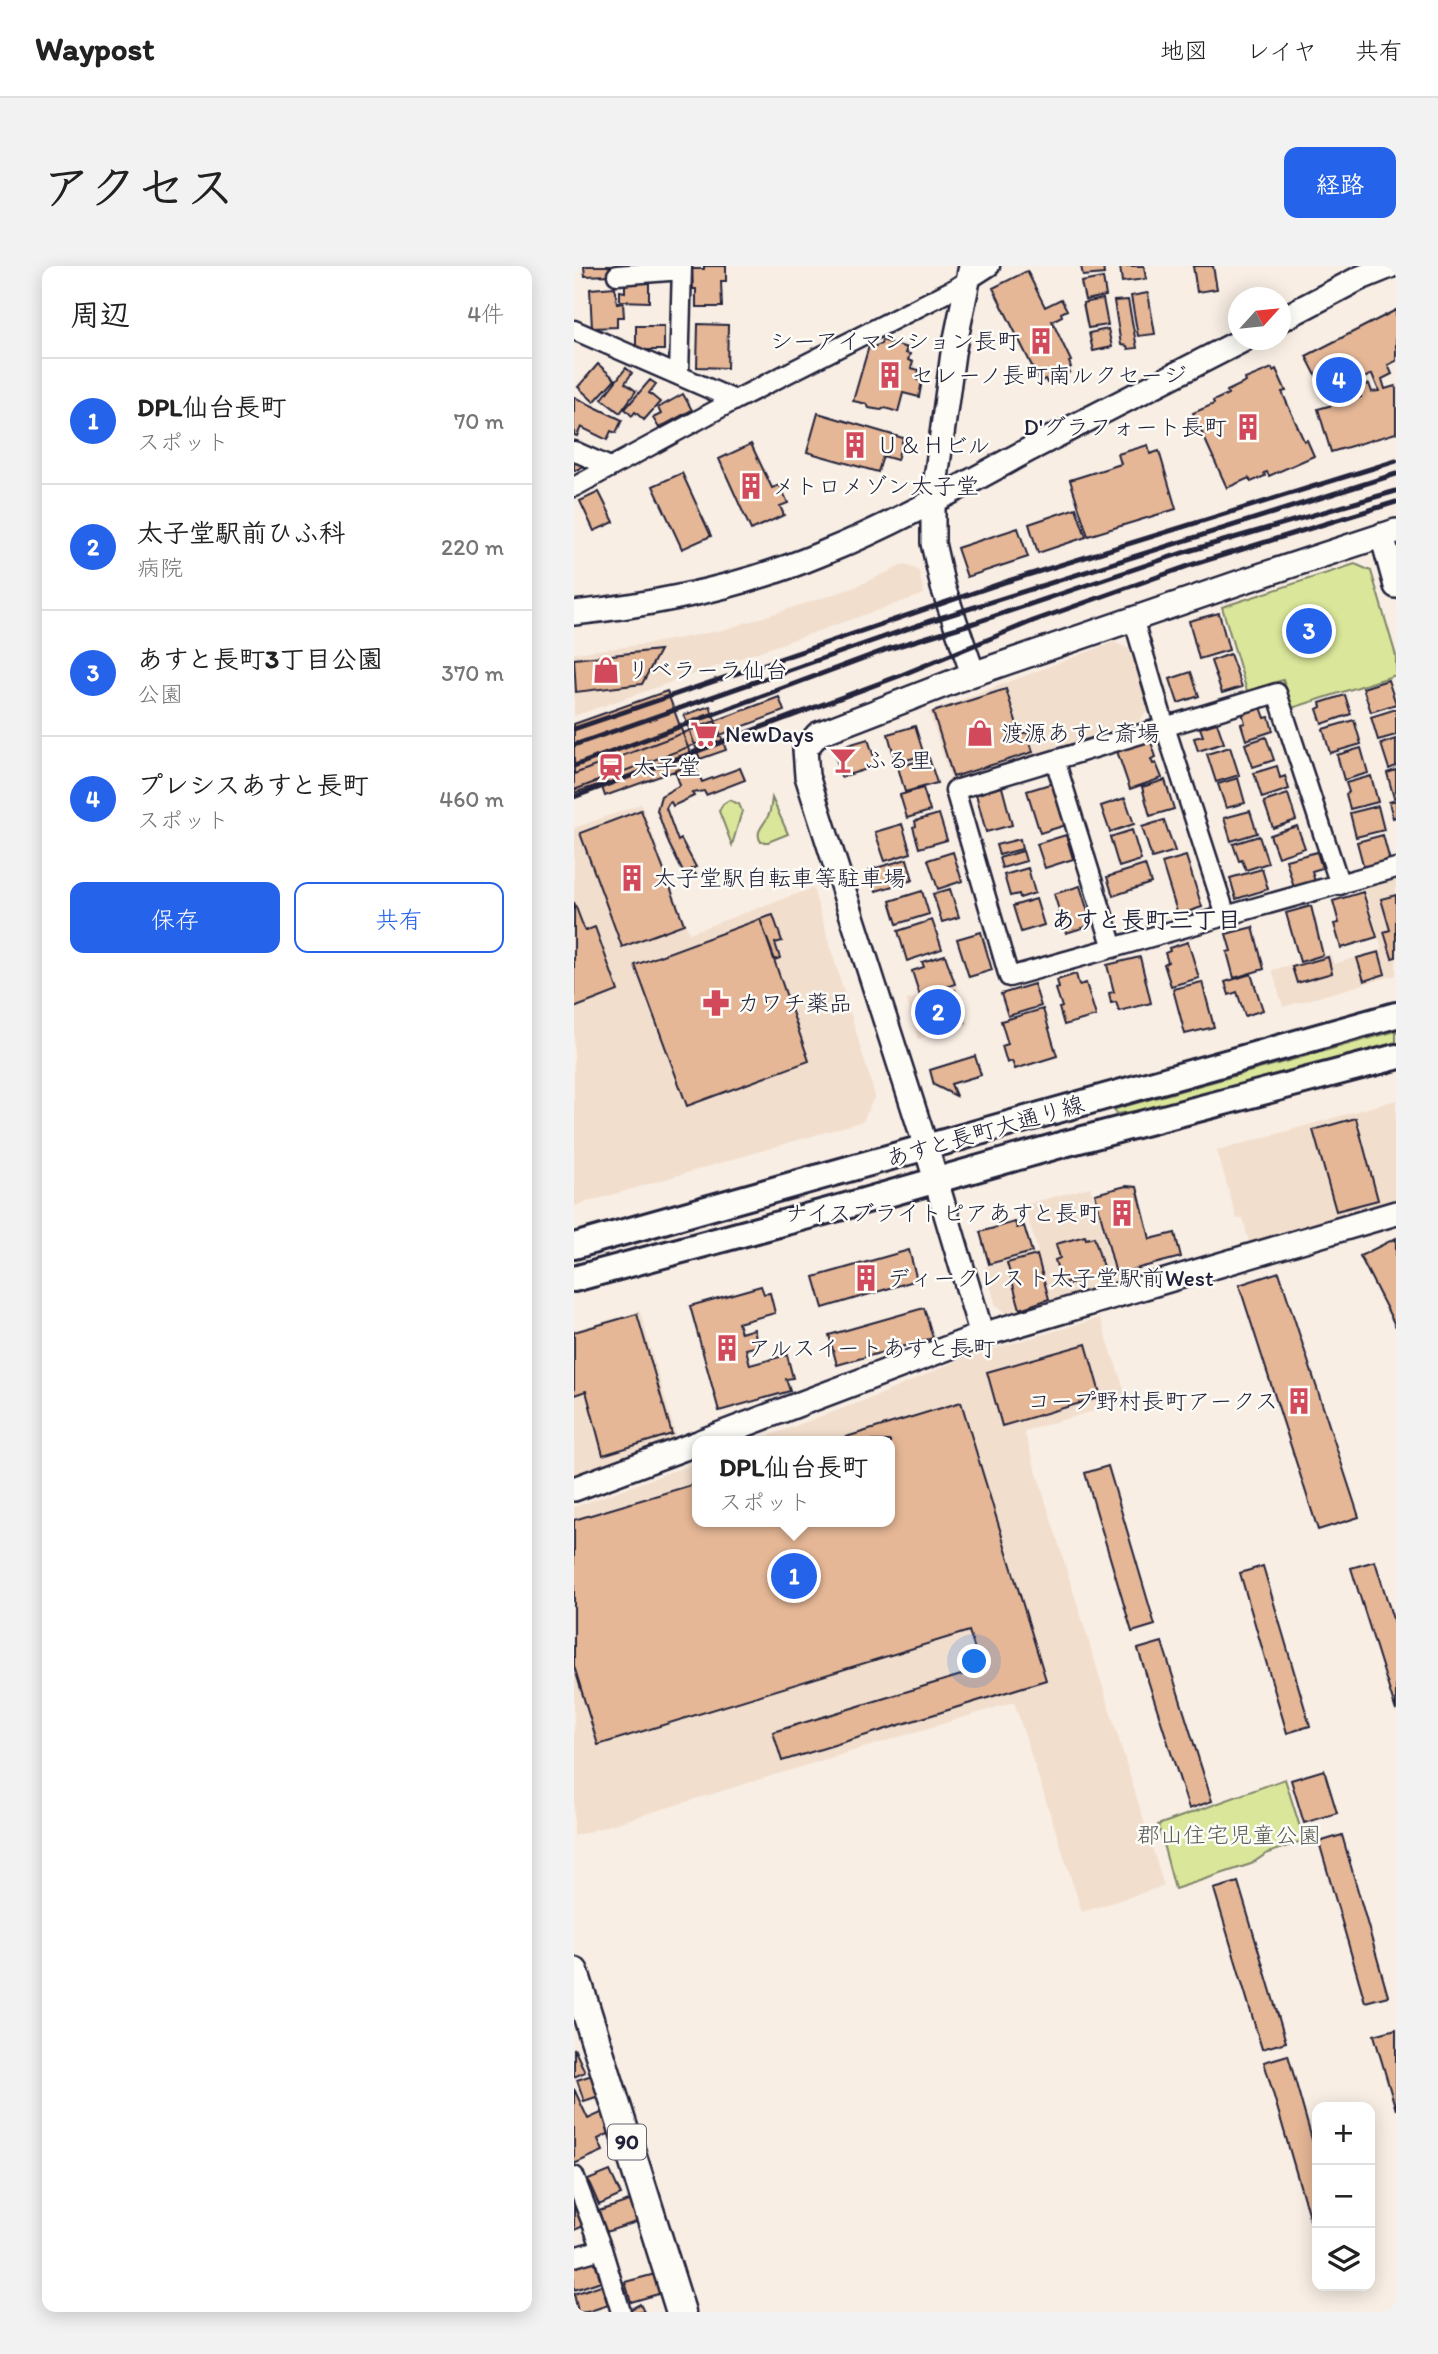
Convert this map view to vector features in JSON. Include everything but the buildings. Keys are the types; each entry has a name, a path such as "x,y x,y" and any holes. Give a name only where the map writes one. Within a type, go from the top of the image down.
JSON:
{"main road":[{"name":"あすと長町大通り線","path":"574,1246 1396,1015"},
{"name":"あすと長町大通り線","path":"574,1279 1396,1056"},
{"name":"90","path":"574,1972 681,2312"}],"street":[{"path":"574,487 735,400 954,289 970,272 990,266"},
{"path":"1291,314 1358,279 1390,266"},
{"path":"617,275 682,268 678,375"},
{"path":"970,272 953,353 933,501 933,543 943,587 973,674"},
{"path":"574,330 735,400"},
{"path":"574,613 639,605 749,580 821,554 933,501 1228,347"},
{"path":"574,451 610,467"},
{"path":"982,1335 926,1147 807,776 805,749 818,734 973,674 1389,533 1396,586"},
{"path":"1133,618 1226,916"},
{"path":"1340,885 1277,693 955,790 1009,977 1340,885 1396,868"},
{"path":"1055,760 1113,948"},
{"path":"716,1436 982,1335 1396,1213"},
{"path":"574,1489 692,1445"},
{"path":"574,2176 602,2249 621,2312"},
{"path":"574,2257 602,2249"}],"shaded area":[{"path":"905,564 919,571 924,594 574,716 574,653 654,643 723,630 853,588"},
{"path":"1114,642 1132,650 1150,708 1138,722 951,780 929,712"},
{"path":"641,804 689,933 813,888 875,1096 863,1121 574,1206 574,828"},
{"path":"1396,879 1396,975 1283,1007 1272,970 1330,954 1334,964 1382,950 1365,889"},
{"path":"957,985 969,1024 918,1039 907,1000"},
{"path":"1396,1100 1396,1201 1250,1246 1243,1218 1237,1219 1217,1151"},
{"path":"1090,1187 1117,1283 1007,1314 996,1306 985,1267 1038,1252 1024,1205"},
{"path":"640,1311 677,1440 574,1475 574,1330"},
{"path":"1100,1318 1128,1401 1024,1431 1164,1886 1082,1912 1014,1702 574,1836 574,1507 692,1464 692,1527 895,1527 895,1436 768,1436 879,1395 968,1356"}],"green space":[{"path":"1355,564 1371,571 1396,656 1396,675 1292,708 1283,680 1247,691 1222,607"},
{"path":"772,798 788,834 761,842 759,832 769,814"},
{"path":"729,800 739,804 742,811 732,845 719,811"},
{"path":"1396,1031 1396,1042 1169,1106 1116,1114 1115,1109"},
{"name":"郡山住宅児童公園","path":"1285,1779 1304,1840 1266,1854 1251,1864 1175,1889 1158,1825"}],"railway":[{"path":"574,729 1008,581 1396,461"},
{"path":"574,745 927,622 1396,474"},
{"path":"574,766 888,649 1185,552 1396,491"},
{"path":"574,797 899,676 1033,621 1191,565 1396,502"}],"place":[{"name":"シーアイマンション長町","path":"1041,341"},
{"name":"セレーノ長町南ルクセージ","path":"890,375"},
{"name":"プレシスあすと長町","path":"1339,380"},
{"name":"D'グラフォート長町","path":"1248,427"},
{"name":"Ｕ＆Ｈビル","path":"855,445"},
{"name":"メトロメゾン太子堂","path":"751,486"},
{"name":"あすと長町3丁目公園","path":"1309,631"},
{"name":"リベラーラ仙台","path":"606,670"},
{"name":"渡源あすと斎場","path":"980,733"},
{"name":"NewDays","path":"704,734"},
{"name":"ふる里","path":"843,760"},
{"name":"太子堂","path":"611,767"},
{"name":"太子堂駅自転車等駐車場","path":"632,878"},
{"name":"カワチ薬品","path":"716,1003"},
{"name":"太子堂駅前ひふ科","path":"938,1012"},
{"name":"ナイスブライトピアあすと長町","path":"1122,1213"},
{"name":"ディークレスト太子堂駅前West","path":"866,1278"},
{"name":"アルスイートあすと長町","path":"727,1348"},
{"name":"コープ野村長町アークス","path":"1299,1401"},
{"name":"DPL仙台長町","path":"794,1576"}],"district":[{"name":"あすと長町三丁目","path":"1146,920"}]}
